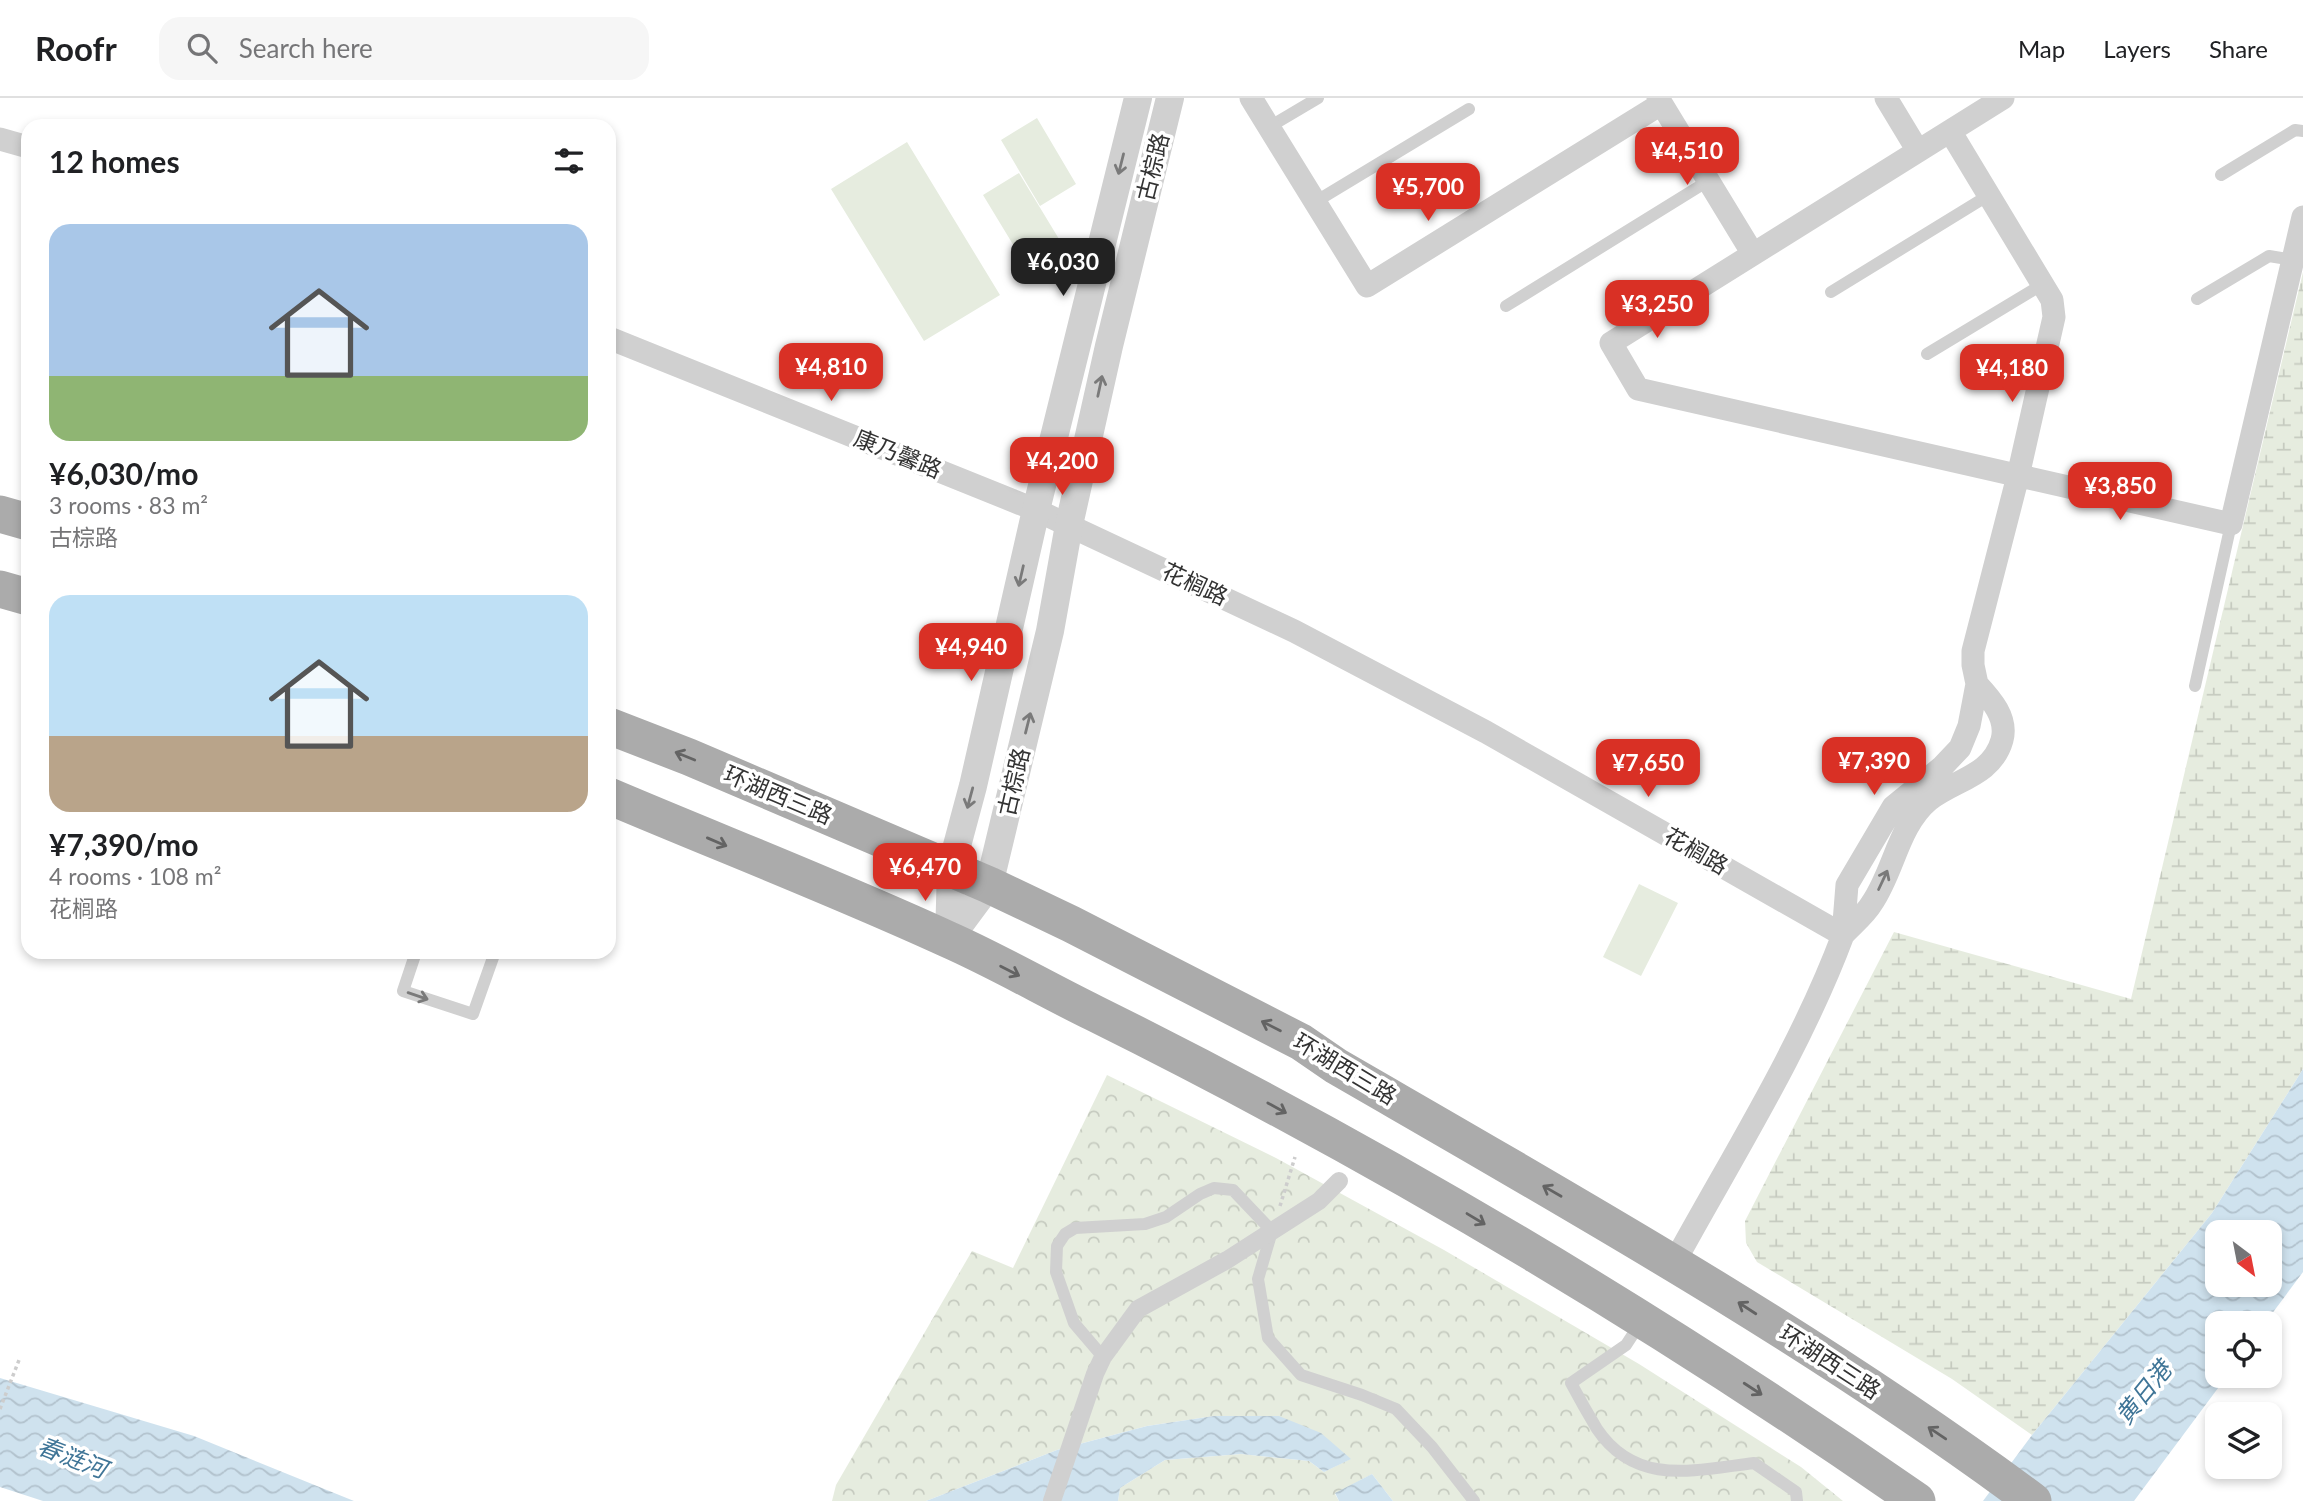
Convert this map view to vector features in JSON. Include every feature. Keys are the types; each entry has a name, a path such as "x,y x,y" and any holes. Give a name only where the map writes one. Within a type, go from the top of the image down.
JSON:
{"main road":[{"path":"0,514 21,520"},
{"path":"0,589 21,595"},
{"name":"环湖西三路","path":"616,729 689,757 989,885 1301,1042 1336,1066 1674,1263 1873,1389 2034,1501"},
{"path":"616,799 949,939 1222,1078 1440,1197 1643,1319 1800,1419 1917,1501"}],"street":[{"name":"古棕路","path":"949,939 951,868 1138,98"},
{"name":"古棕路","path":"949,939 989,885 1050,631 1069,524 1109,346 1170,98"},
{"path":"1251,98 1367,286 1660,101 1753,254"},
{"path":"1886,98 1918,151"},
{"path":"2003,98 1611,342 1638,389 2231,524 2303,217"},
{"path":"1674,1263 1773,1086 1827,979 1843,935 1847,886 1893,807 1942,767 1960,748 1969,726 1976,684 1973,651 2018,476 2054,317 2052,300 1950,131"},
{"path":"0,139 21,145"},
{"name":"康乃馨路","path":"616,341 1069,524"},
{"name":"花榈路","path":"1069,524 1306,637 1486,732 1843,935"},
{"path":"1843,935 1872,904 1905,832 1917,813 1929,800 1978,773 1993,759 2002,739 2001,720 1994,703 1976,684"},
{"path":"1052,1501 1102,1357 1138,1309 1227,1260 1319,1200 1339,1181"}],"lane":[{"path":"1269,127 1318,98"},
{"path":"1315,202 1469,108"},
{"path":"2221,175 2295,130 2303,131"},
{"path":"1506,306 1709,181"},
{"path":"1831,292 1989,195"},
{"path":"2197,299 2269,256 2293,260"},
{"path":"1927,354 2043,284"},
{"path":"2194,686 2231,524"},
{"path":"414,959 403,991 473,1014 493,959"},
{"path":"1102,1357 1074,1323 1056,1272 1057,1246 1065,1234 1075,1228 1145,1224 1166,1217 1200,1194 1214,1188 1233,1190 1272,1231 1258,1279 1268,1338 1301,1375 1396,1409 1448,1467 1474,1501"},
{"path":"1643,1319 1626,1345 1570,1383 1598,1431 1616,1450 1637,1465 1659,1471 1754,1463 1796,1492 1797,1501"}],"path":[{"path":"1272,1231 1295,1157"},
{"path":"0,1409 19,1360"}],"green space":[{"path":"1037,118 1076,184 1040,206 1001,140"},
{"path":"907,142 1000,295 924,341 831,189"},
{"path":"1019,173 1059,239 1023,261 983,195"},
{"path":"2303,272 2303,1069 2212,1213 2032,1435 1952,1379 1757,1262 1746,1243 1745,1221 1894,932 2131,999"},
{"path":"1639,884 1678,903 1641,976 1603,957"},
{"path":"1107,1075 1276,1158 1444,1250 1639,1364 1801,1467 1843,1501 1393,1501 1372,1474 1335,1494 1339,1501 1118,1501 1120,1488 1165,1460 1241,1454 1309,1461 1324,1472 1350,1459 1214,1416 1147,1426 1057,1450 926,1501 832,1501 836,1485 972,1251 1013,1268"}],"water":[{"name":"黄日港","path":"2303,1069 2303,1272 2274,1311 2205,1311 2205,1388 2218,1388 2205,1402 2134,1501 1983,1501 2032,1435 2205,1222 2205,1297 2282,1297 2282,1220 2206,1220"},
{"name":"春涟河","path":"0,1378 194,1436 354,1501 43,1501 0,1487"},
{"path":"1214,1416 1279,1416 1321,1433 1351,1459 1324,1472 1309,1461 1241,1454 1165,1460 1120,1488 1118,1501 926,1501 1057,1450 1147,1426"},
{"path":"1372,1474 1393,1501 1339,1501 1335,1493"}]}
